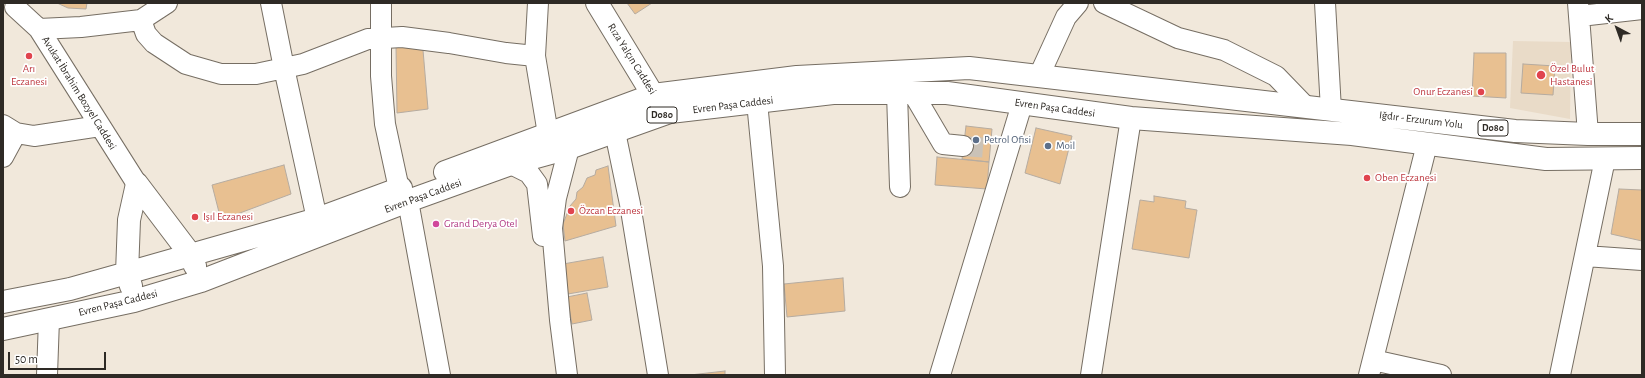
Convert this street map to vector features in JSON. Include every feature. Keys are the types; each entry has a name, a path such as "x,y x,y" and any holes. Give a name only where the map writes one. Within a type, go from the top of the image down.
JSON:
{"main road":[{"name":"Rıza Yalçın Caddesi","path":"597,3 653,95 670,112"},
{"name":"Evren Paşa Caddesi","path":"3,329 134,301 201,281 548,134 653,95 797,76 969,68 1338,111"},
{"name":"Evren Paşa Caddesi","path":"3,302 70,289 569,148 670,112 833,93 947,93 1131,118 1352,134"},
{"name":"Iğdır - Erzurum Yolu","path":"1338,111 1515,131 1588,134 1642,134"},
{"name":"Iğdır - Erzurum Yolu","path":"1352,134 1546,159 1642,158"},
{"path":"137,184 190,254 201,281"},
{"path":"134,301 127,273 129,220 137,184"}],"street":[{"path":"272,3 284,68 317,219"},
{"path":"381,3 380,38 385,124 403,195 440,375"},
{"path":"538,3 535,56 548,134"},
{"path":"1039,76 1066,17 1078,3"},
{"path":"1104,3 1178,38 1224,50 1276,76 1306,107"},
{"path":"1325,3 1338,111"},
{"name":"Avukat İbrahim Bozyel Caddesi","path":"11,9 39,28 137,184"},
{"path":"1588,134 1579,10 1642,9"},
{"path":"39,28 81,27 152,10 146,34 154,43 186,64 221,74 256,74 303,64 368,39 380,38 402,37 535,56"},
{"path":"905,93 943,144 963,146"},
{"path":"900,187 905,93"},
{"path":"758,102 773,266 775,375"},
{"path":"990,148 996,148 1020,104"},
{"path":"940,375 1020,104"},
{"path":"1091,375 1131,118"},
{"path":"3,157 9,129 34,136 100,126"},
{"path":"615,132 630,204 658,375"},
{"path":"1427,144 1371,368 1441,375"},
{"path":"567,375 560,320 552,228 556,198 569,148"},
{"path":"1560,375 1605,159"},
{"path":"511,164 529,173 537,184 550,296 557,375"},
{"path":"1585,256 1642,260"},
{"path":"47,375 49,319"}],"shaded area":[{"name":"Özel Bulut Hastanesi","path":"1513,41 1571,42 1570,119 1510,108"}],"building":[{"path":"57,3 87,3 86,9 68,8"},
{"path":"627,3 652,3 635,14"},
{"path":"396,46 423,50 428,109 397,113"},
{"path":"1474,53 1506,53 1506,98 1472,96"},
{"path":"1523,64 1555,66 1553,95 1521,93"},
{"path":"966,126 992,129 989,162 962,159"},
{"path":"1036,128 1072,136 1060,184 1025,173"},
{"path":"937,157 989,162 987,189 935,185"},
{"path":"284,165 291,194 221,220 212,185"},
{"path":"608,166 616,226 565,241 563,224 570,206 576,199 577,192 583,187 587,178 595,175 596,170"},
{"path":"1619,189 1642,190 1642,241 1611,234"},
{"path":"1154,196 1186,201 1185,208 1197,210 1189,258 1132,249 1140,200 1154,202"},
{"path":"603,257 608,287 568,294 563,264"},
{"path":"843,278 845,311 787,317 784,284"},
{"path":"587,293 592,320 572,324 567,297"},
{"path":"725,371 725,375 690,375"}],"tunnel":[{"path":"963,146 990,148"}],"place":[{"name":"Arı Eczanesi","path":"29,56"},
{"name":"Özel Bulut Hastanesi","path":"1541,75"},
{"name":"Onur Eczanesi","path":"1481,92"},
{"name":"Petrol Ofisi","path":"976,140"},
{"name":"Moil","path":"1048,146"},
{"name":"Oben Eczanesi","path":"1367,178"},
{"name":"Özcan Eczanesi","path":"571,211"},
{"name":"Işıl Eczanesi","path":"195,217"},
{"name":"Grand Derya Otel","path":"436,224"}]}
